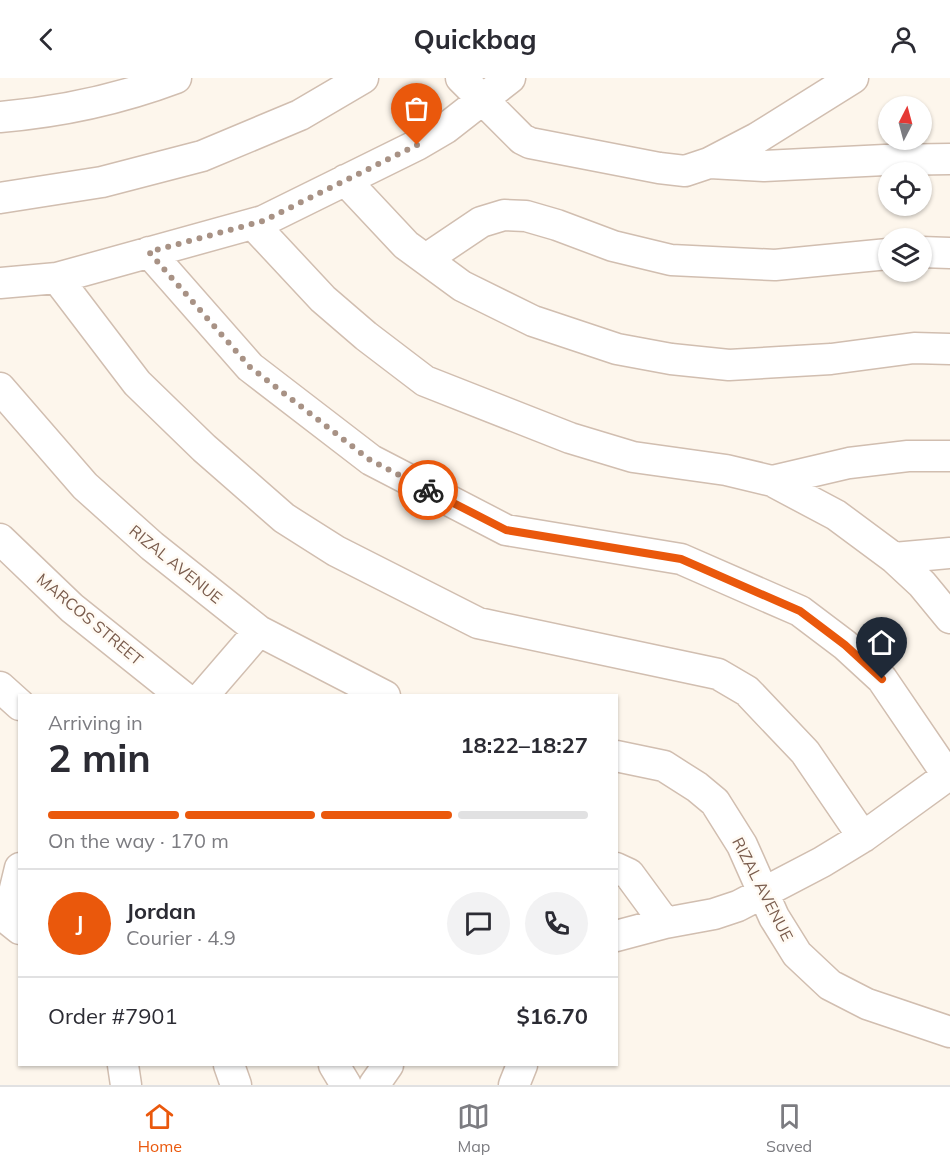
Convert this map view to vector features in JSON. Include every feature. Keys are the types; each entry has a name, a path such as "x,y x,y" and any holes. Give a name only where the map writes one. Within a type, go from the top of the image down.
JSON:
{"street":[{"path":"0,117 38,114 140,92 176,78"},
{"path":"0,198 102,183 202,156 300,115 363,78"},
{"path":"0,283 57,278 263,221 446,128 489,84 522,139 530,143 685,171 709,163 757,138 853,78"},
{"path":"709,163 764,166 950,159"},
{"path":"345,180 406,245 462,286 533,321 617,350 729,365 831,359 914,348 950,349"},
{"path":"426,259 481,222 504,215 526,216 613,246 671,260 775,265 878,255"},
{"path":"253,224 283,259 323,299 366,336 425,381 570,438 622,454 726,470 772,481 836,515 894,558 922,584 950,618"},
{"path":"149,252 250,367 370,460 506,530 681,559 800,611 845,645 882,679 949,775 863,837 738,906 714,914 665,923 618,935"},
{"path":"932,252 950,253"},
{"path":"57,278 136,383 204,448 284,518 336,551 478,623 718,674 747,691 805,752 863,837"},
{"name":"RIZAL AVENUE","path":"0,388 85,486 152,546 259,632 381,694"},
{"path":"772,481 849,463 908,456 950,456"},
{"name":"MARCOS STREET","path":"0,539 72,608 180,694"},
{"path":"894,558 950,553"},
{"path":"205,694 259,632"},
{"path":"0,687 18,703"},
{"name":"RIZAL AVENUE","path":"618,756 664,766 698,787 716,802 742,845 774,917 797,954 830,985 867,1004 950,1032"},
{"path":"618,869 629,874 665,923"},
{"path":"10,922 11,905 18,876"},
{"path":"123,1066 126,1085"},
{"path":"229,1066 236,1085"},
{"path":"335,1066 346,1085"},
{"path":"374,1085 387,1066"},
{"path":"514,1085 522,1066"}],"way so far":[{"path":"417,145 263,221 149,252 250,367 370,460 428,490"}],"route":[{"path":"428,490 506,530 681,559 800,611 845,645 882,679"}]}
